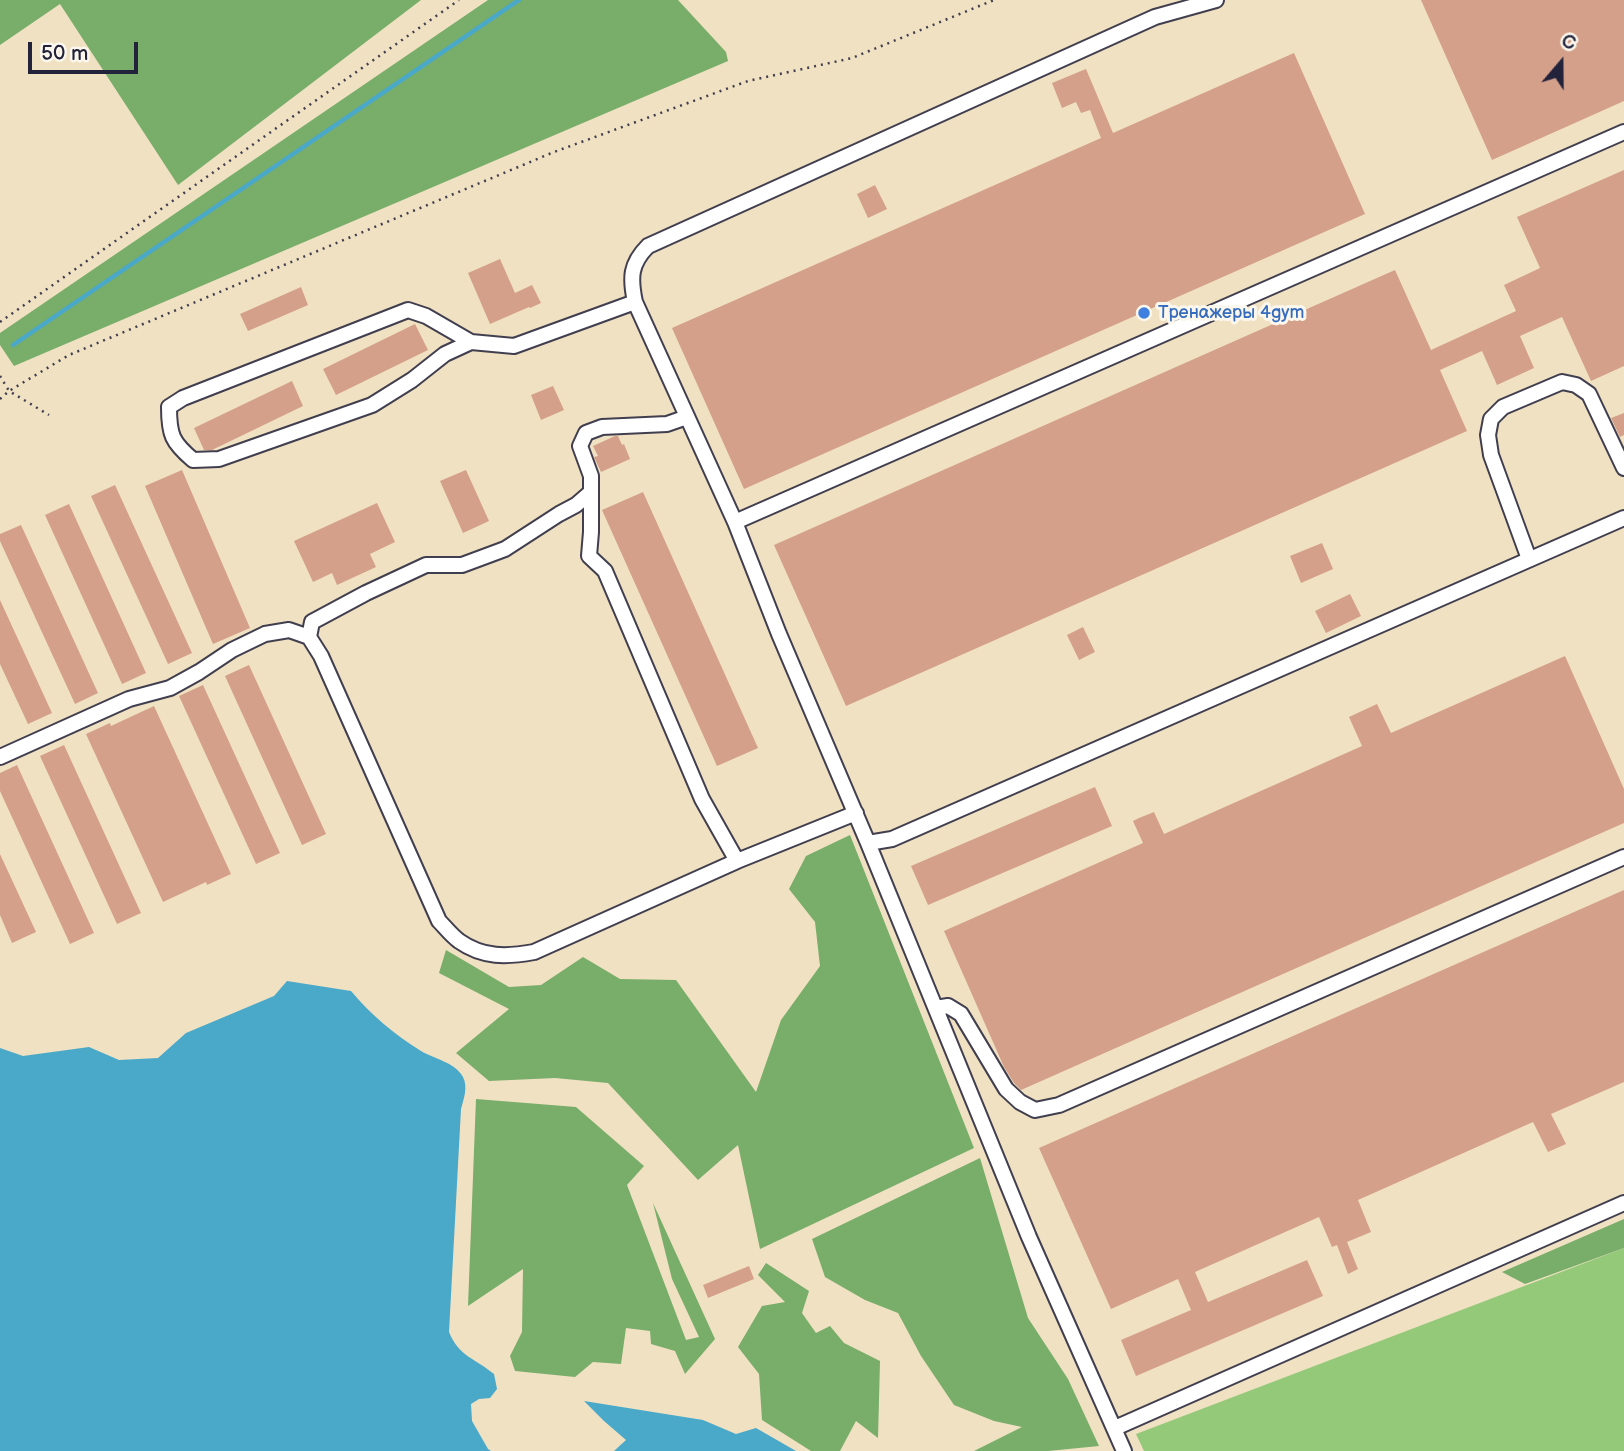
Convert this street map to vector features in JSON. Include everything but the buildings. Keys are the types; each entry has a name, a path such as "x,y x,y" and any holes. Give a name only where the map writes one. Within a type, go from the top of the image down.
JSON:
{"lane":[{"path":"1124,1451 1029,1237 735,522 635,302 631,281 637,257 648,246 1155,17 1216,0"},
{"path":"735,522 1624,132"},
{"path":"471,342 445,354 412,380 372,405 219,459 193,460 178,447 169,428 169,407 183,398 408,310 426,316 471,342 514,346 635,302"},
{"path":"1530,559 1491,455 1488,435 1491,419 1503,407 1562,382 1576,385 1589,394 1624,468"},
{"path":"687,417 667,424 602,427 586,433 580,446 591,476 589,556 605,571 702,799 737,861"},
{"path":"309,637 312,622 366,593 426,565 462,565 505,549 576,505 591,492"},
{"path":"868,842 892,839 1624,518"},
{"path":"0,757 129,699 170,688 232,650 265,634 289,630 309,637 321,656 439,921 459,941 483,953 509,957 534,953 737,861 856,813"},
{"path":"936,1008 948,1006 961,1014 1006,1089 1020,1102 1035,1110 1059,1105 1624,857"},
{"path":"1115,1428 1624,1203"}],"path":[{"path":"0,322 459,0"},
{"path":"0,399 69,355 554,152 748,81 852,58 994,0"},
{"path":"0,376 9,391 49,415"}],"green space":[{"path":"0,0 421,0 178,185 60,4 0,45"},
{"path":"488,0 678,0 726,52 728,61 14,366 0,345 0,333"},
{"path":"850,835 974,1148 760,1249 738,1145 698,1180 608,1083 555,1078 489,1081 456,1053 509,1009 439,973 446,950 509,987 541,985 583,957 620,979 676,980 756,1092 781,1020 820,966 815,922 789,889 806,856"},
{"path":"476,1099 576,1107 644,1166 627,1185 686,1340 699,1337 672,1279 653,1203 715,1339 685,1374 675,1351 651,1344 650,1331 626,1328 621,1364 593,1362 575,1377 515,1371 510,1356 522,1332 523,1269 468,1306"},
{"path":"980,1158 1028,1318 1068,1379 1099,1446 1048,1451 974,1451 1022,1427 994,1421 954,1405 921,1356 898,1313 865,1300 825,1277 812,1239"},
{"path":"1624,1219 1624,1248 1525,1284 1502,1272"},
{"path":"1624,1248 1624,1451 1144,1451 1136,1434"},
{"path":"766,1263 809,1291 802,1313 816,1333 830,1326 844,1343 880,1361 878,1438 856,1421 840,1451 811,1451 762,1420 759,1374 738,1347 762,1306 785,1302 758,1275"}],"water":[{"path":"287,981 351,991 393,1031 421,1051 450,1064 463,1077 465,1089 461,1109 449,1332 463,1352 494,1374 497,1389 490,1398 479,1399 471,1404 472,1421 491,1451 0,1451 0,1048 23,1056 89,1047 119,1060 158,1058 186,1033 274,996"},
{"path":"584,1401 703,1420 736,1434 756,1428 796,1451 614,1451 626,1440"}],"waterway":[{"path":"13,345 519,0"}],"place":[{"name":"Тренажеры 4gym","path":"1144,313"}]}
